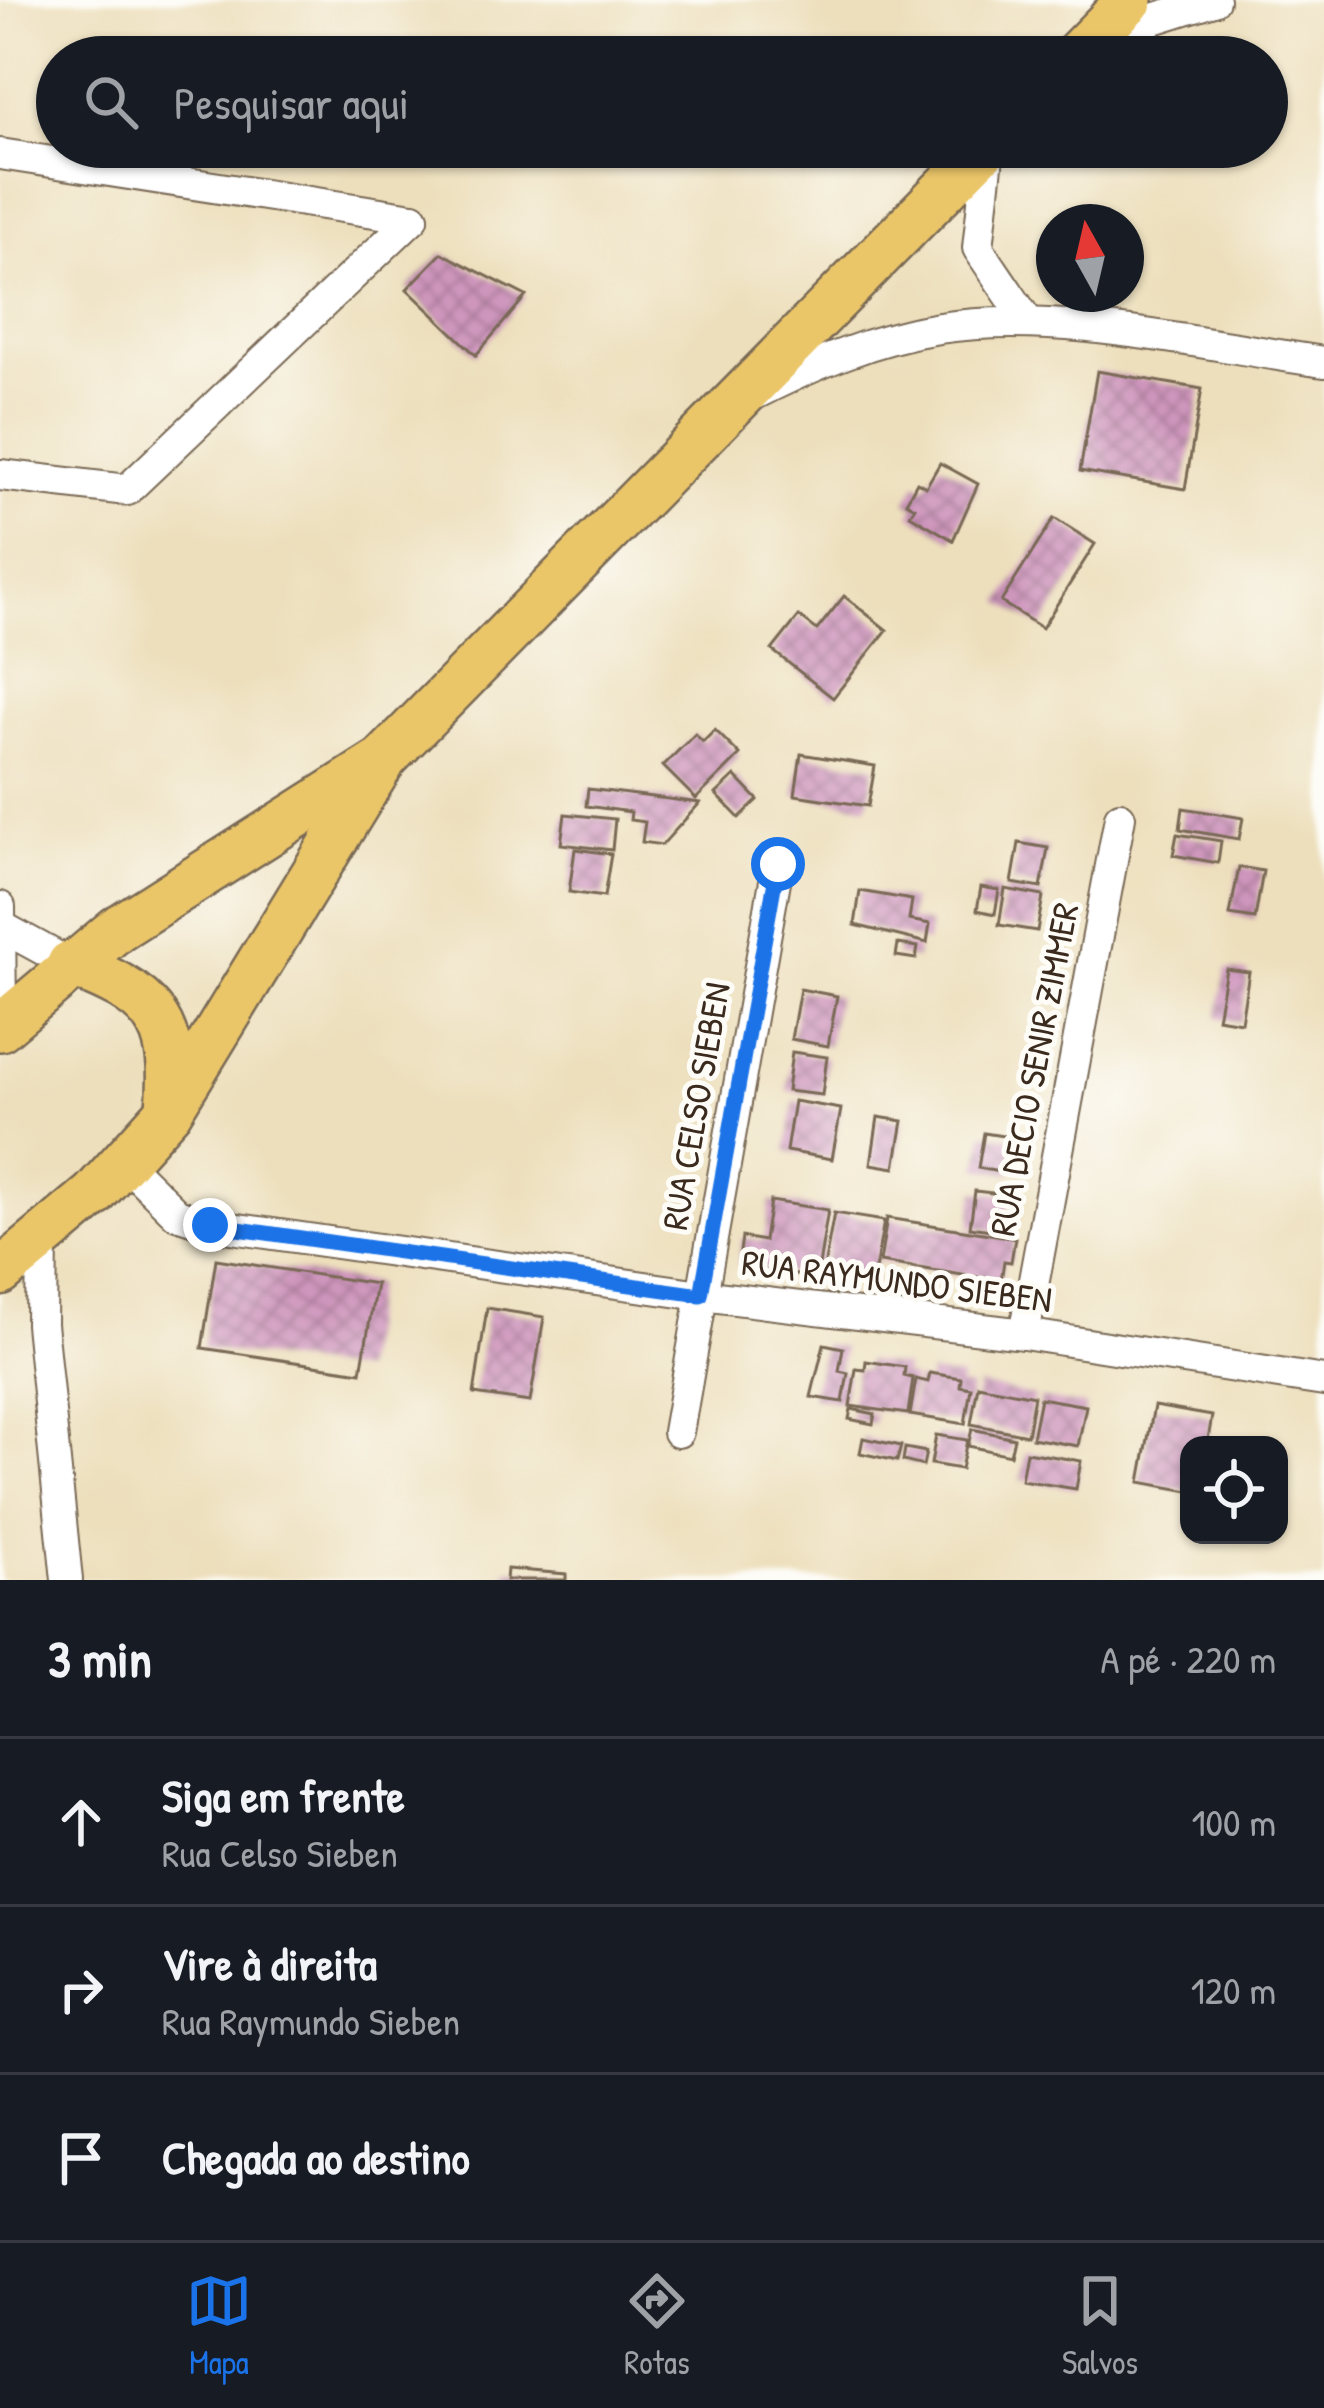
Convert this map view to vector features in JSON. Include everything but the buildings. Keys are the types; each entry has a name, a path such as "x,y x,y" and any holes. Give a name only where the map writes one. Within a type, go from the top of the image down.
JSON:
{"highway":[{"path":"1095,36 1130,0"},
{"path":"0,1273 21,1240 125,1163 169,1111 384,759 966,168"},
{"path":"1,1027 70,964 160,899 384,759"},
{"path":"70,964 122,985 163,1024 172,1064 169,1111"}],"street":[{"path":"1116,36 1214,0"},
{"path":"0,154 36,160"},
{"path":"0,475 128,490 413,218 90,168"},
{"path":"985,168 978,248 994,279 1028,322"},
{"path":"724,409 825,358 939,328 1028,322 1324,362"},
{"name":"RUA DECIO SENIR ZIMMER","path":"1024,1334 1120,817"},
{"name":"RUA CELSO SIEBEN","path":"678,1432 778,864"},
{"path":"1,917 70,964"},
{"path":"1,917 1,1027"},
{"name":"RUA RAYMUNDO SIEBEN","path":"125,1163 177,1214 210,1225 701,1295 1024,1334 1324,1381"},
{"path":"21,1240 41,1324 68,1580"}],"route":[{"path":"210,1225 701,1295 778,864"}]}
